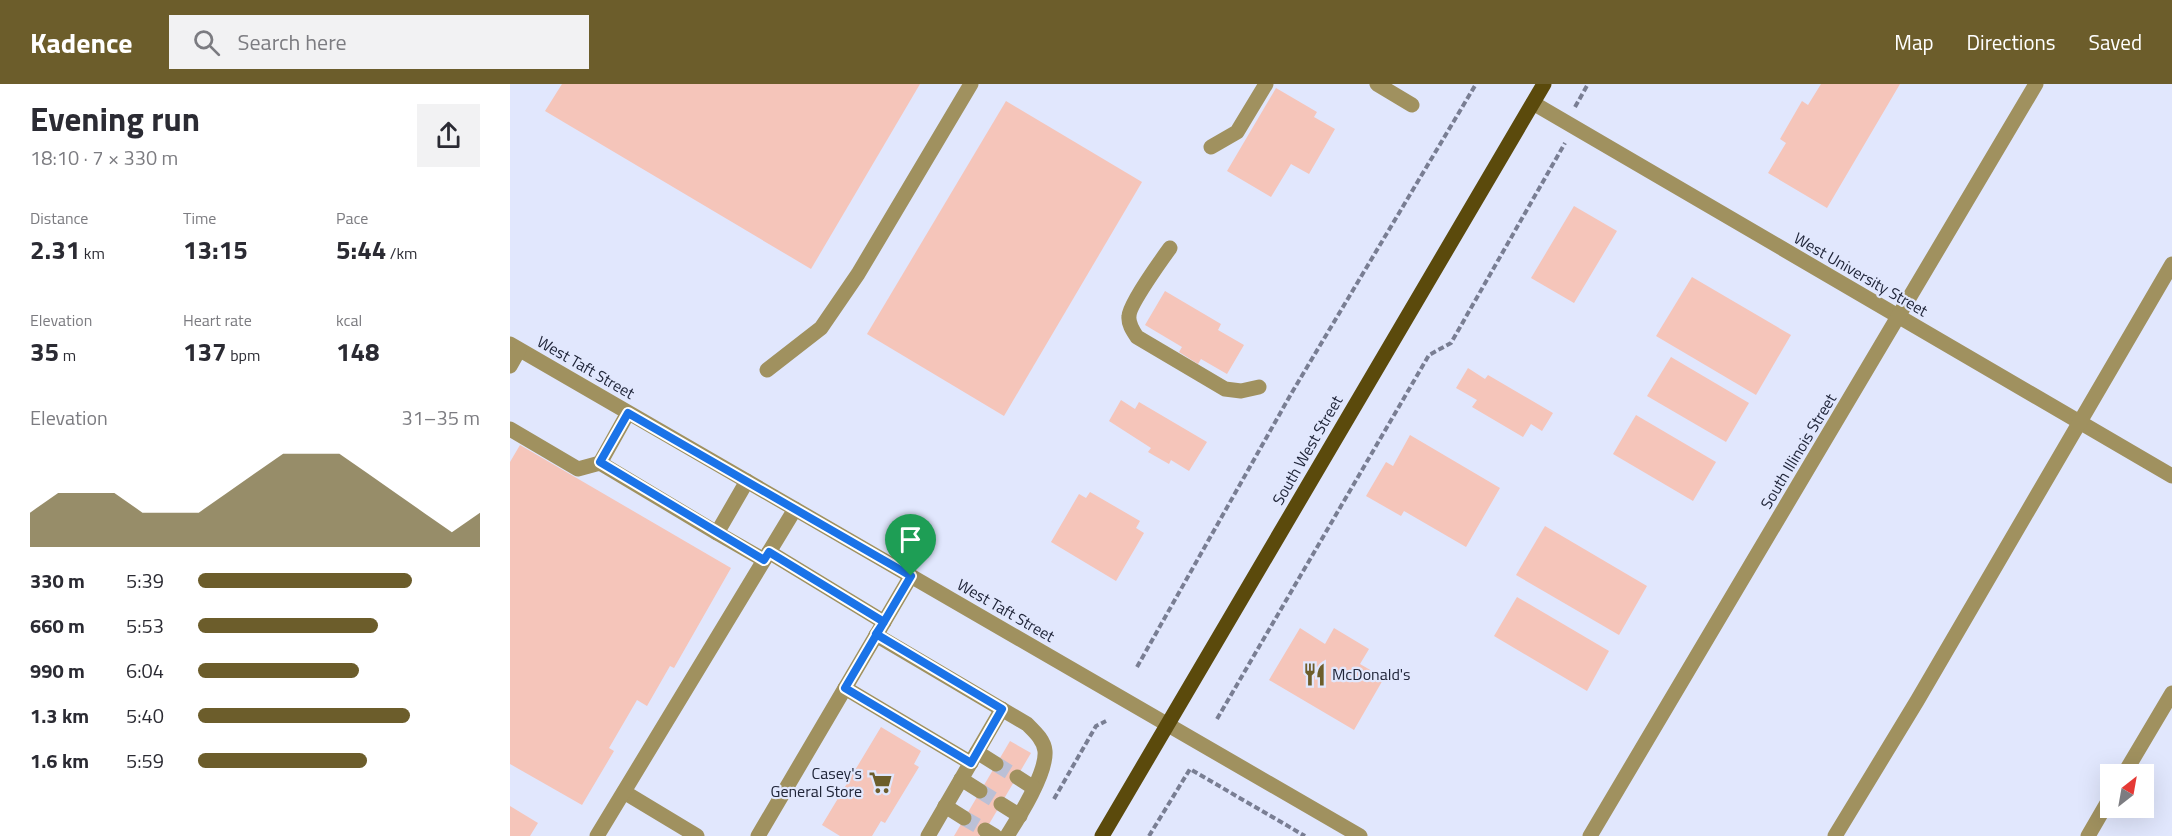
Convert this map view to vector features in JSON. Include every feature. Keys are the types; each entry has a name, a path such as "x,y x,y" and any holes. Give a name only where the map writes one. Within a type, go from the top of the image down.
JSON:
{"main road":[{"name":"South West Street","path":"1102,836 1544,84"}],"street":[{"path":"767,370 821,328 858,274 971,84"},
{"path":"1211,147 1237,132 1266,84"},
{"path":"1377,84 1412,105"},
{"name":"South Illinois Street","path":"1590,836 2036,84"},
{"name":"West University Street","path":"1533,103 2172,476"},
{"path":"1170,248 1154,270 1128,315 1130,326 1137,338 1225,389 1241,392 1259,387"},
{"path":"1835,836 1917,701 2172,264"},
{"path":"510,366 515,347"},
{"name":"West Taft Street","path":"515,347 1360,836"},
{"path":"510,429 578,469 600,462 628,413"},
{"path":"600,462 717,533 766,556 1028,724 1040,738 1045,751 1034,788 1007,836"},
{"path":"717,533 747,481"},
{"path":"597,836 795,509"},
{"path":"758,836 911,576"},
{"path":"845,688 974,757 996,764"},
{"path":"2130,764 2172,693"},
{"path":"932,835 945,806 1002,709"},
{"path":"1017,777 1034,788"},
{"path":"961,779 980,791"},
{"path":"624,792 698,836"},
{"path":"1001,804 1020,816"},
{"path":"945,806 964,818"},
{"path":"2088,836 2100,815"}],"path":[{"path":"1137,667 1297,385 1476,84"},
{"path":"1217,719 1430,355 1451,343 1563,149 1576,103 1588,84"},
{"path":"1050,806 1096,726 1106,721"},
{"path":"1149,836 1190,769 1305,836"}],"building":[{"path":"562,84 920,84 811,269 545,111"},
{"path":"1821,84 1900,84 1827,208 1768,173 1786,143 1780,139 1802,101 1808,105"},
{"path":"1276,88 1317,112 1314,117 1335,129 1309,174 1291,164 1271,197 1227,171"},
{"path":"1006,101 1142,182 1004,416 867,334"},
{"path":"1574,206 1617,231 1574,303 1531,278"},
{"path":"1692,277 1791,335 1756,395 1656,336"},
{"path":"1165,291 1221,324 1218,330 1244,345 1227,374 1201,359 1198,364 1179,352 1182,347 1145,325"},
{"path":"1671,357 1749,403 1726,442 1647,396"},
{"path":"1468,368 1485,379 1488,375 1553,413 1542,431 1531,424 1523,437 1472,407 1477,400 1456,388"},
{"path":"1121,400 1135,409 1139,402 1207,442 1189,471 1171,460 1169,464 1148,452 1151,448 1109,421"},
{"path":"1636,415 1716,462 1693,501 1613,454"},
{"path":"1410,435 1500,488 1466,547 1404,511 1401,516 1366,496 1386,462 1393,466"},
{"path":"520,445 731,568 674,668 670,666 647,706 637,700 609,748 614,751 582,805 510,764 510,462"},
{"path":"1090,492 1140,521 1136,528 1144,533 1116,581 1051,542 1079,494 1086,498"},
{"path":"1545,526 1647,586 1619,635 1516,575"},
{"path":"1517,597 1609,651 1587,691 1494,636"},
{"path":"1300,628 1325,644 1334,628 1369,649 1360,664 1384,678 1354,730 1269,680"},
{"path":"881,727 921,751 914,764 919,767 885,823 881,821 872,836 840,836 822,825"},
{"path":"1010,741 1031,753 982,836 954,836"},
{"path":"510,806 538,823 530,836 510,836"}],"tunnel":[{"path":"996,764 1017,777"},
{"path":"980,791 1001,804"},
{"path":"964,818 985,830"}],"place":[{"name":"McDonald's","path":"1314,674"},
{"name":"Casey's General Store","path":"880,782"}],"route":[{"path":"911,576 628,413 600,462 764,560 769,552 884,622 876,634 1002,709 971,763 845,688 884,622 911,576"}]}
